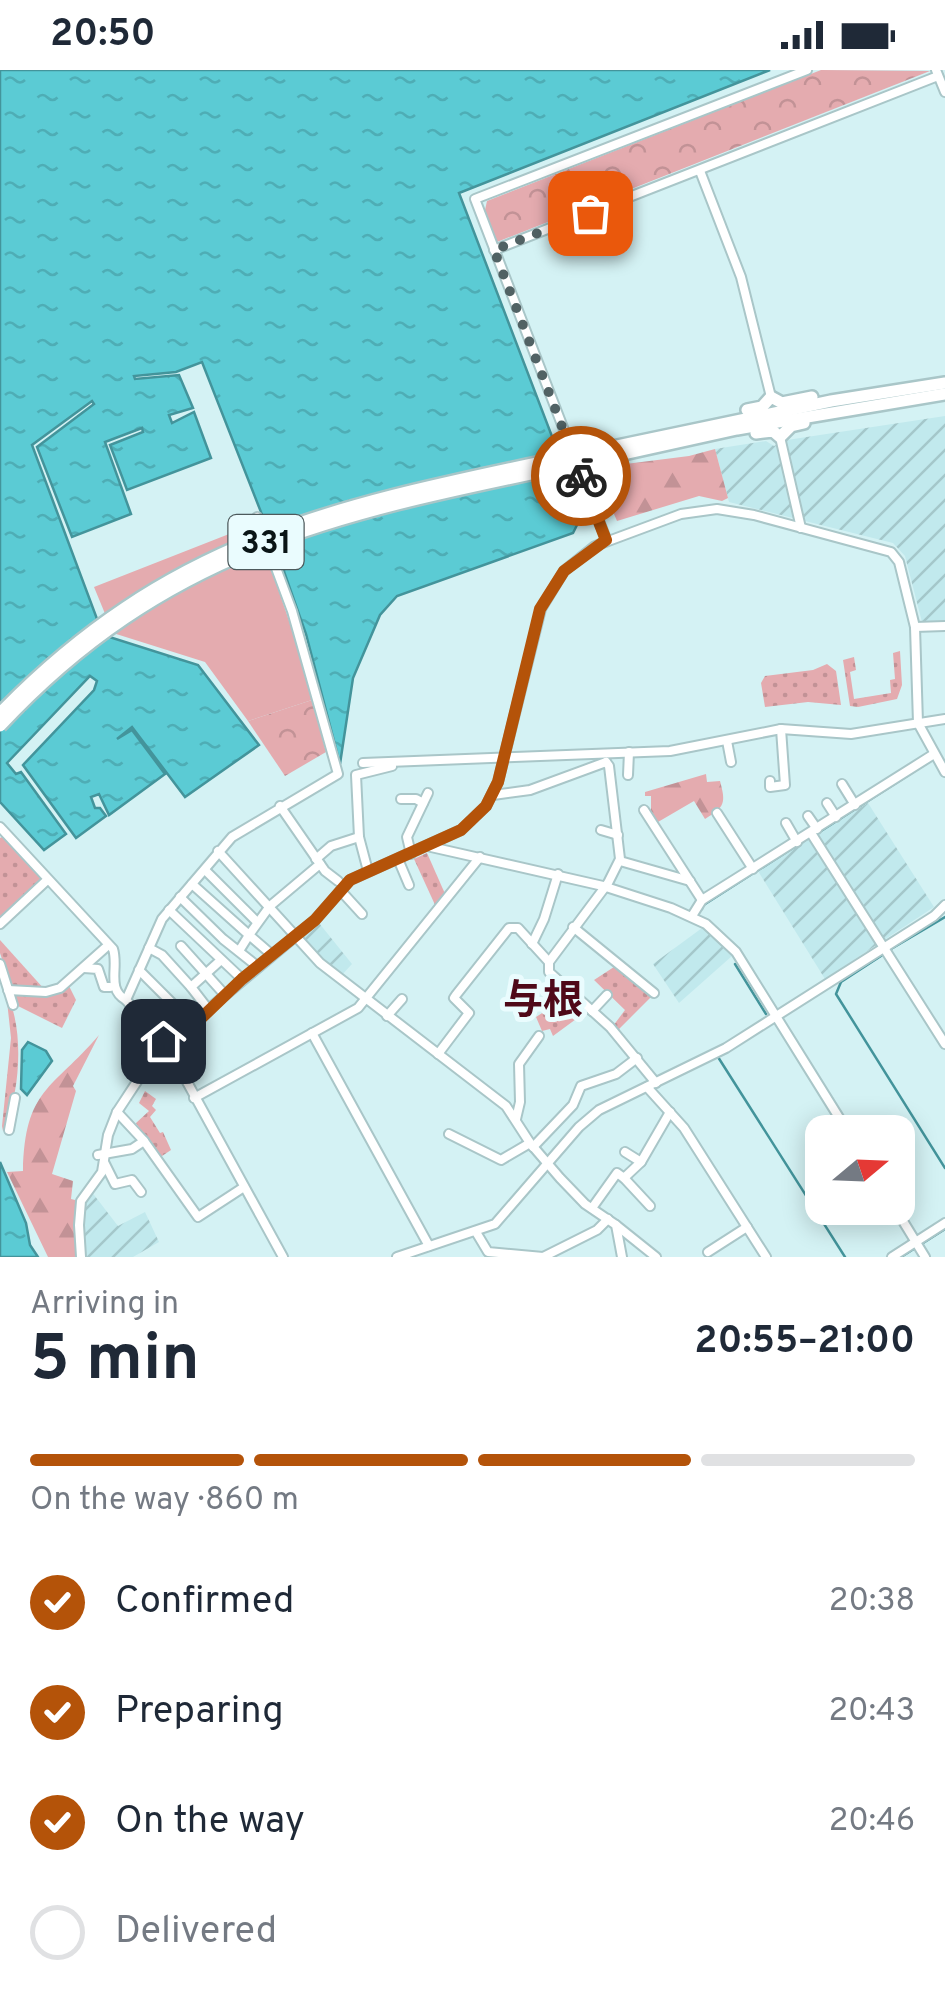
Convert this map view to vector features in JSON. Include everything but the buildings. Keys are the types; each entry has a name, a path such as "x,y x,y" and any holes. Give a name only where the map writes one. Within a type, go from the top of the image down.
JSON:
{"highway":[{"name":"331","path":"0,726 105,632 183,582 298,530 581,459 894,390 945,383"},
{"path":"667,440 692,422 762,407 771,397 782,403 852,391 894,390"},
{"path":"667,440 709,443 773,431 780,437 797,424 945,397"},
{"name":"331","path":"667,440 833,411 945,397"},
{"name":"331","path":"0,714 66,651 120,610 179,573 234,546 367,501 581,459"}],"street":[{"path":"606,540 475,199 807,70"},
{"path":"494,250 700,171 937,73 945,92"},
{"path":"700,171 741,277 771,397"},
{"path":"780,437 801,528"},
{"path":"81,1257 82,1201 98,1179 116,1112 140,1077 192,1023 295,936 339,886 451,837 472,821 494,795 540,609 564,571 606,540 680,514 706,510 742,512 891,552 899,562 915,627 918,723 945,772"},
{"path":"126,1000 169,910 238,830 338,774 292,611 256,517"},
{"path":"915,627 945,626"},
{"path":"494,795 530,790 606,757 630,752 688,749 781,729 850,734 945,718"},
{"path":"770,782 770,787 785,785 781,729"},
{"path":"727,741 731,762"},
{"path":"628,775 630,752"},
{"path":"692,916 702,900 934,754"},
{"path":"363,763 505,756 606,757"},
{"path":"549,962 620,861 606,757"},
{"path":"368,871 359,837 356,775 392,766"},
{"path":"842,784 856,805"},
{"path":"410,854 407,837 428,793"},
{"path":"401,800 422,802"},
{"path":"827,803 836,817"},
{"path":"280,806 318,862 362,914"},
{"path":"644,810 702,900"},
{"path":"718,812 753,869"},
{"path":"808,816 945,1044"},
{"path":"786,823 797,842"},
{"path":"0,827 113,949 114,985 119,997 169,1049 283,1257"},
{"path":"601,830 618,835"},
{"path":"239,951 256,922 318,862 329,842 359,837"},
{"path":"451,837 463,854"},
{"path":"429,847 558,874 692,916 728,942 837,1115"},
{"path":"218,852 333,975 490,1092 592,1208 661,1256"},
{"path":"194,1098 358,1008 480,856"},
{"path":"398,858 409,885"},
{"path":"620,861 690,882"},
{"path":"205,870 256,922"},
{"path":"532,944 558,874"},
{"path":"0,924 45,882"},
{"path":"192,884 271,954"},
{"path":"180,897 257,966"},
{"path":"397,1257 476,1232 502,1217 592,1115 726,1048 944,908"},
{"path":"169,910 242,979"},
{"path":"438,1054 469,1013 454,998 514,926 549,962 550,972 637,1058 766,1257"},
{"path":"573,928 654,993"},
{"path":"181,946 225,995"},
{"path":"8,990 55,990 105,948"},
{"path":"149,948 162,955 208,1009"},
{"path":"191,987 221,960"},
{"path":"0,964 14,1004"},
{"path":"84,968 98,970 104,986 110,986"},
{"path":"139,970 192,1023"},
{"path":"592,1011 606,995"},
{"path":"387,1016 402,999"},
{"path":"312,1033 429,1246"},
{"path":"516,1119 520,1102 519,1064 539,1036"},
{"path":"450,1134 501,1160 573,1106 581,1086 616,1074 637,1058"},
{"path":"9,1130 15,1098"},
{"path":"116,1112 144,1141 198,1217 244,1187"},
{"path":"624,1178 640,1162 670,1112"},
{"path":"530,1142 535,1130"},
{"path":"102,1157 132,1149 144,1141"},
{"path":"625,1152 640,1162"},
{"path":"102,1157 115,1184 132,1180 141,1192"},
{"path":"592,1208 617,1174 650,1206"},
{"path":"476,1232 488,1254 543,1257 597,1230 608,1219"},
{"path":"892,1257 945,1223"},
{"path":"616,1225 622,1257"},
{"path":"905,1225 926,1257"},
{"path":"708,1252 747,1227"}],"shaded area":[{"path":"945,416 945,622 922,622 905,556 893,543 729,502 715,449 766,441 774,446 787,440"},
{"path":"868,803 934,907 825,979 758,871"},
{"path":"319,923 352,964 340,977 300,938"},
{"path":"702,928 732,956 679,1003 653,964"},
{"path":"91,1191 118,1226 145,1212 159,1242 133,1257 84,1257 83,1206"}],"green space":[{"path":"821,70 930,71 497,242 485,210 487,201"},
{"path":"715,449 728,498 722,501 699,496 617,521 601,484 585,474 586,469"},
{"path":"257,526 312,689 312,700 248,721 205,662 113,633 94,587"},
{"path":"900,651 902,685 897,699 850,706 843,660 854,657 856,670 850,672 854,699 891,693 890,680 895,679 893,653"},
{"path":"827,664 836,671 841,705 808,702 765,707 761,683 765,676 813,670"},
{"path":"312,700 326,752 285,776 248,721"},
{"path":"706,774 707,782 720,781 723,800 717,811 705,819 694,801 658,822 651,811 651,796 645,796 645,792"},
{"path":"0,838 42,880 0,921"},
{"path":"427,853 446,896 436,907 414,859"},
{"path":"0,940 45,990 11,987"},
{"path":"617,965 652,996 617,1031 613,1026 625,1010 594,980"},
{"path":"68,984 76,1000 62,1028 16,1005 13,992 47,994"},
{"path":"570,995 587,1011 553,1036 550,1029 542,1031 536,1017"},
{"path":"7,1001 16,1023 18,1057 7,1131 3,1131 11,1038"},
{"path":"99,1035 73,1086 76,1091 52,1174 73,1181 71,1199 79,1201 79,1257 48,1257 7,1172 23,1171 29,1122 44,1092"},
{"path":"145,1091 156,1099 152,1106 156,1110 150,1117 171,1150 159,1158 136,1123 149,1111 139,1103"}],"water":[{"path":"0,70 770,70 459,193 582,515 573,533 397,596 380,615 353,678 340,764 306,634 202,362 176,372 134,376 135,379 179,375 193,408 169,415 172,423 194,412 211,458 127,490 110,445 143,432 142,428 105,442 131,514 72,537 37,447 94,404 92,401 32,445 103,635 198,665 259,745 185,797 132,727 117,739 132,730 165,774 109,815 99,794 91,797 95,808 106,816 76,838 23,765 94,690 97,681 90,676 7,763 16,774 21,772 66,834 44,850 0,802"},
{"path":"28,1042 46,1051 52,1061 27,1095 21,1089 22,1050"},
{"path":"0,1162 26,1223 30,1245 38,1257 0,1257"}],"waterway":[{"path":"821,831 932,760"},
{"path":"702,909 810,837"},
{"path":"891,949 945,917"},
{"path":"884,954 841,982 836,994 945,1168"},
{"path":"735,964 766,1014"},
{"path":"718,1057 845,1257"},
{"path":"901,1257 945,1229"}],"way so far":[{"path":"581,476 494,250 590,213"}],"district":[{"name":"与根","path":"543,999"}],"route":[{"path":"163,1041 169,1049 242,979 315,920 350,880 451,837 486,806 498,782 540,609 564,571 606,540 581,476"}]}
